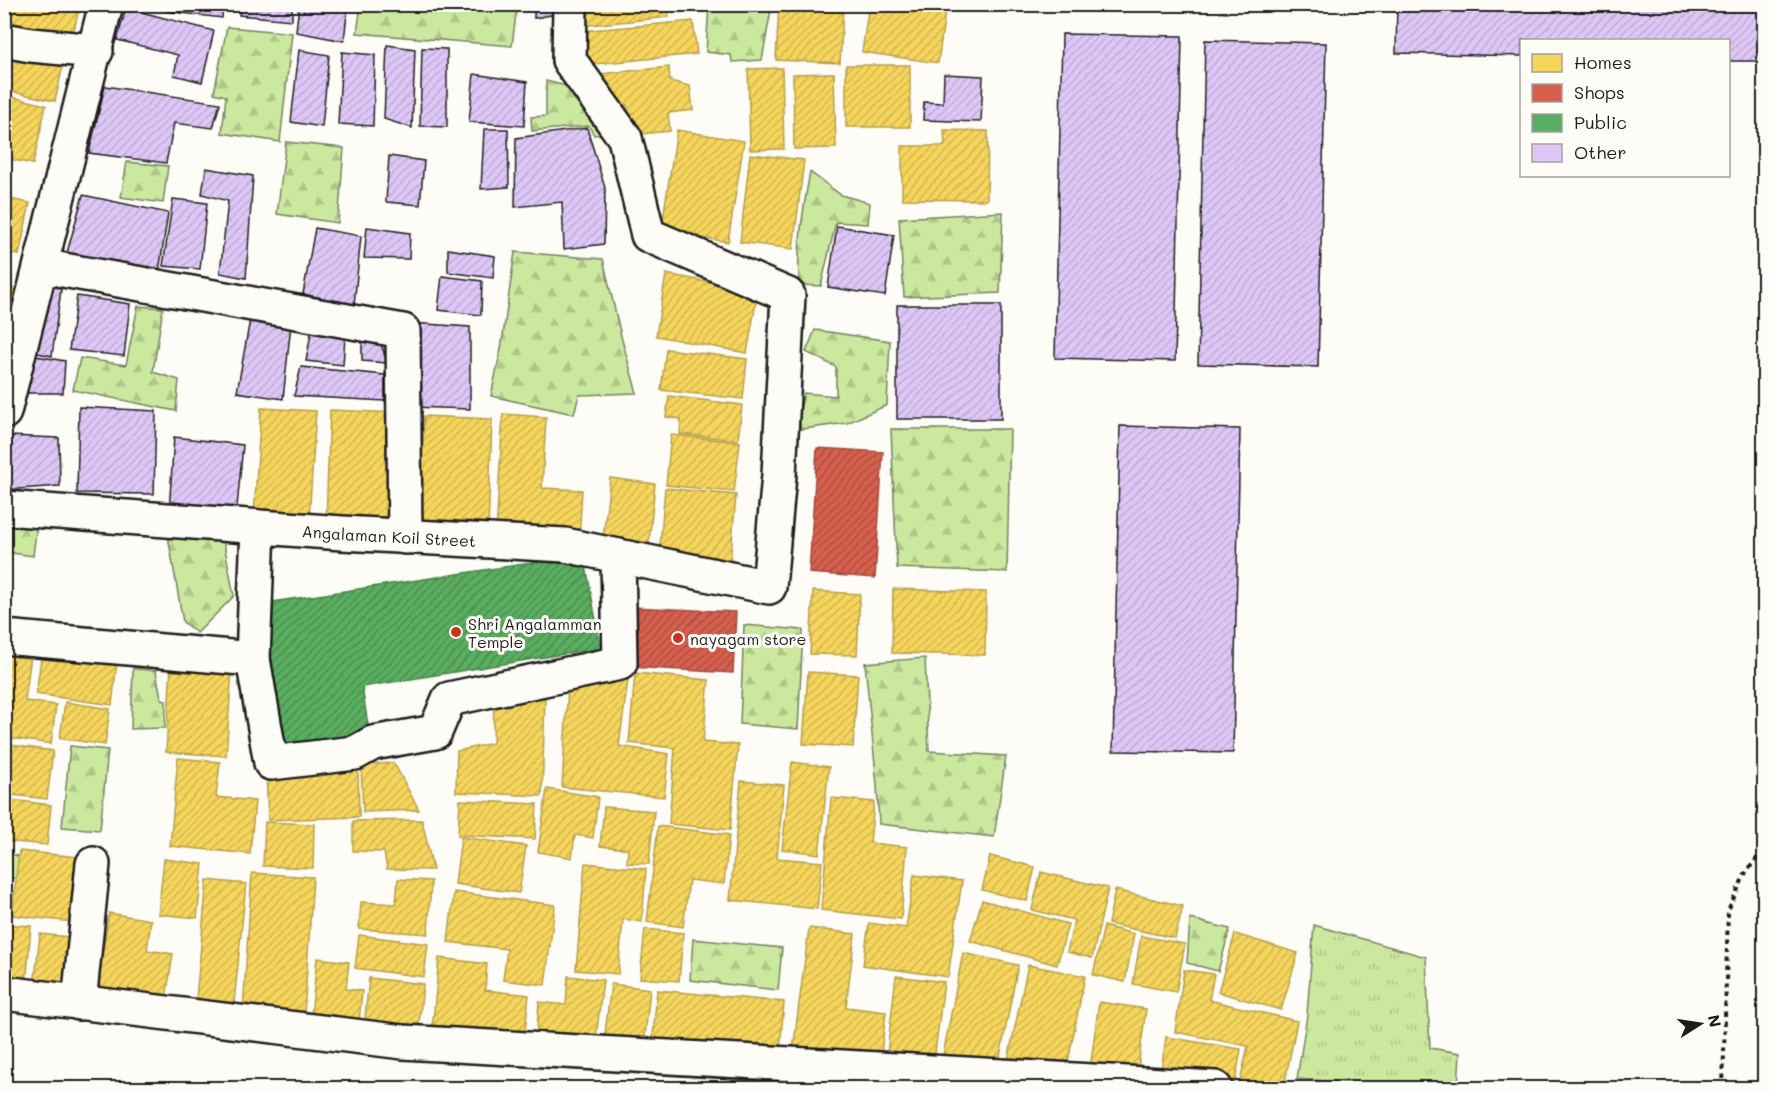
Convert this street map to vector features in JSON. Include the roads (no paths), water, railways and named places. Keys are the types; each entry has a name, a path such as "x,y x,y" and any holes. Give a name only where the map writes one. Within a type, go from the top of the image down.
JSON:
{"street":[{"path":"4,412 106,4"},
{"name":"Angalaman Koil Street","path":"4,508 405,537 565,545 769,587 779,475 788,295 648,235 625,138 569,60 570,4"},
{"path":"4,40 96,51"},
{"path":"41,266 403,331 405,537"},
{"path":"258,527 253,658 271,763 355,753 373,743 435,732 449,699 620,663 618,556"},
{"path":"4,637 253,658"},
{"path":"79,1004 93,864"},
{"path":"4,993 403,1042 1215,1089"}],"place":[{"name":"Shri Angalamman Temple","path":"456,632"},
{"name":"nayagam store","path":"678,638"}]}
